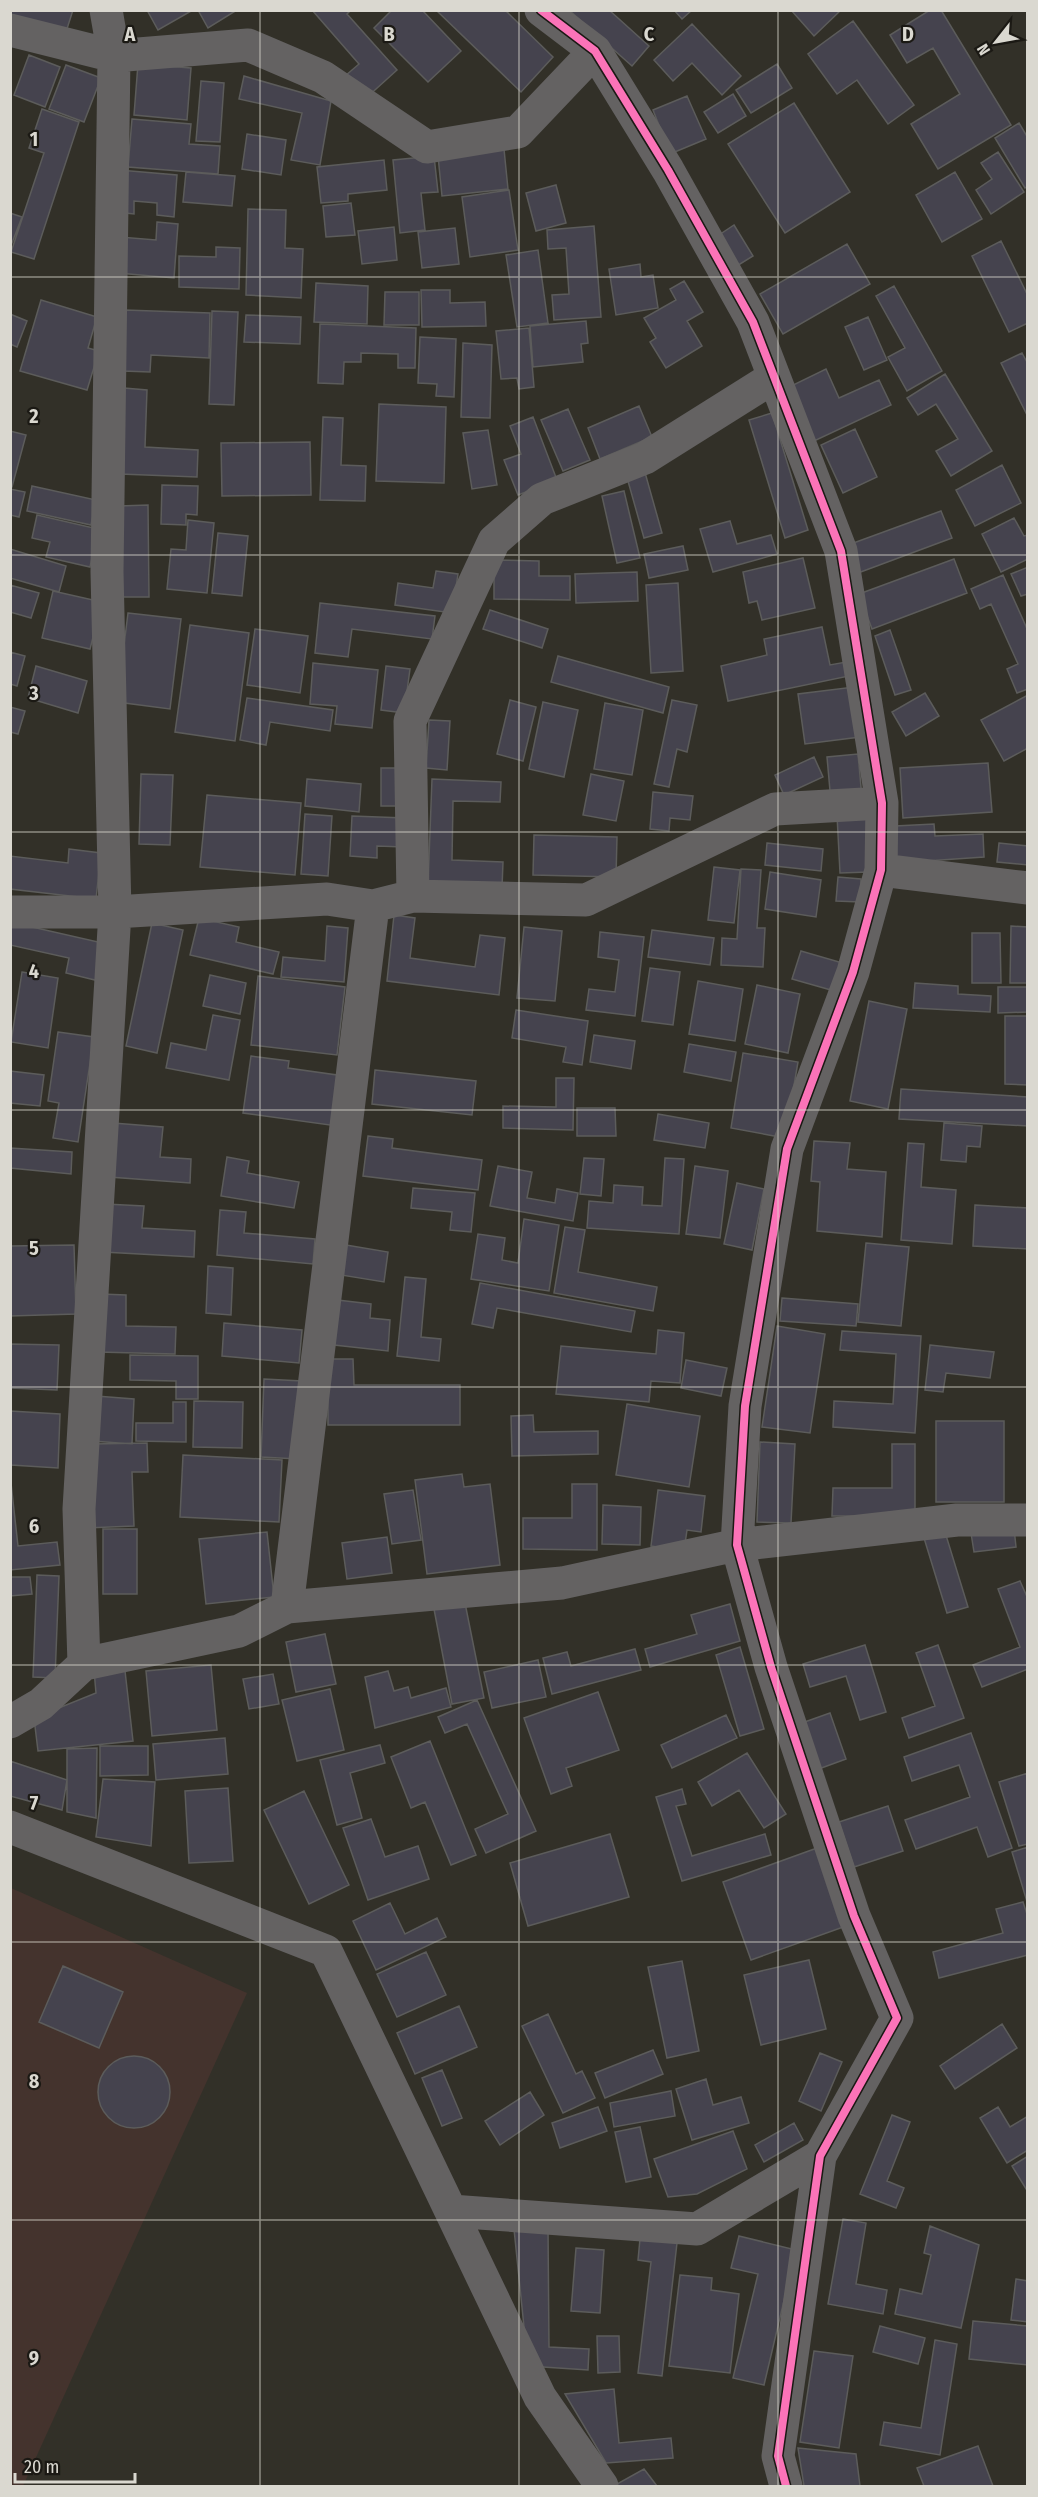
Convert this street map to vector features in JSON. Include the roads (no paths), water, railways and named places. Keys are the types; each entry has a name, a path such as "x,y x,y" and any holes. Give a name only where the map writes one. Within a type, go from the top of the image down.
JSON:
{"street":[{"path":"84,1664 79,1509 115,912 107,572 114,56 106,10"},
{"path":"541,10 595,51 668,170 753,322 841,551 882,803 881,870 853,972 787,1149 746,1406 737,1545 771,1667 854,1916 897,2018 820,2156 778,2456 786,2487"},
{"path":"10,30 114,56 248,45 323,77 427,147 518,132 595,51"},
{"path":"413,896 410,720 494,541 542,499 645,459 774,376"},
{"path":"10,912 115,912 327,899 373,906 413,896 586,900 775,809 882,803"},
{"path":"881,870 1028,888"},
{"path":"287,1607 373,906"},
{"path":"10,1722 41,1704 84,1664 239,1631 287,1607 562,1583 737,1545 957,1520 1028,1520"},
{"path":"10,1827 326,1951 540,2397 602,2487"},
{"path":"451,2211 697,2229 820,2156"}]}
